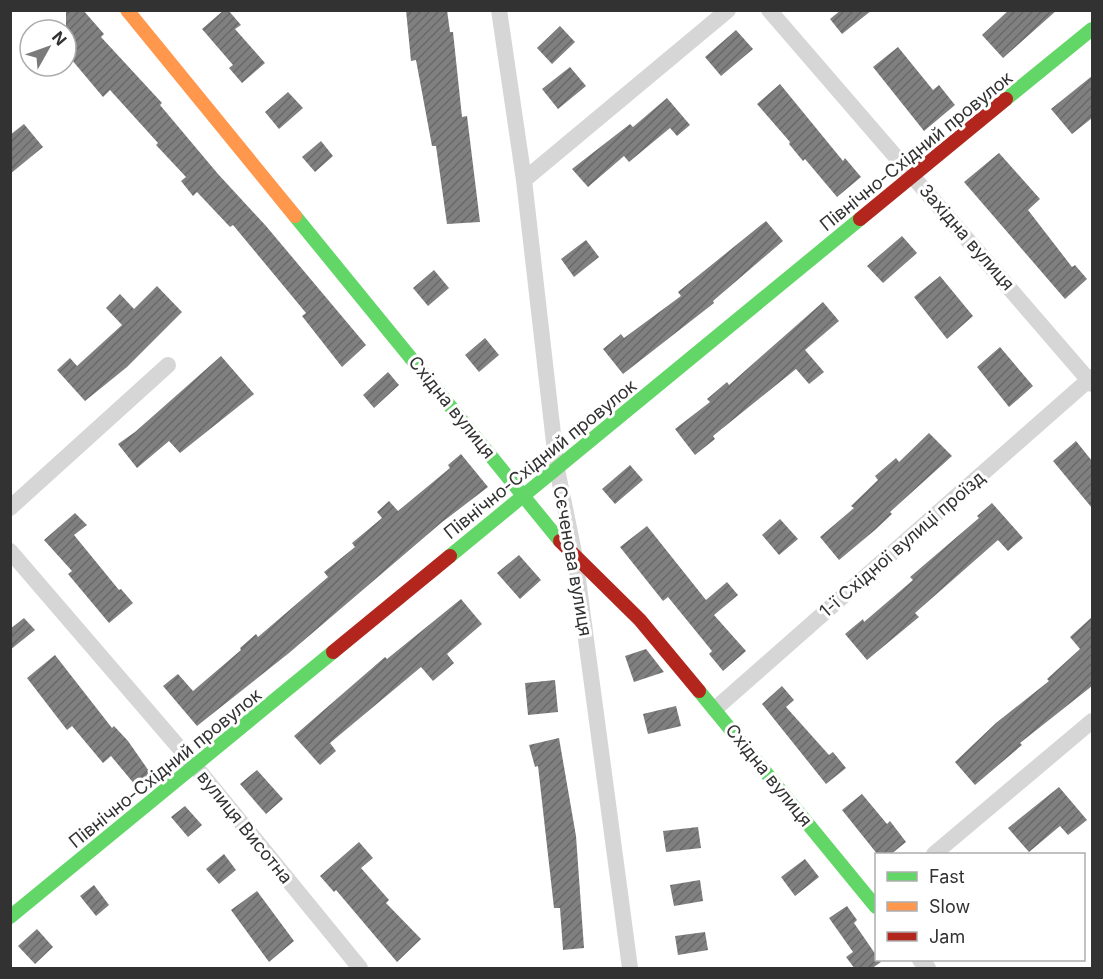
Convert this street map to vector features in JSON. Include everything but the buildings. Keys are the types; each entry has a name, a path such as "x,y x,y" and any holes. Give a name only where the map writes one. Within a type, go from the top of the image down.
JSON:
{"street":[{"name":"Східна вулиця","path":"127,10 575,557 640,620 875,904"},
{"name":"Сєченова вулиця","path":"499,10 524,180 557,469 575,557 630,969"},
{"path":"524,180 728,10"},
{"name":"Західна вулиця","path":"770,10 1091,381"},
{"name":"Північно-Східний провулок","path":"10,918 1092,29"},
{"path":"10,507 168,365"},
{"name":"1-ї Східної вулиці проїзд","path":"715,709 1091,381"},
{"name":"вулиця Висотна","path":"10,551 195,766 360,969"},
{"path":"936,853 1092,721"}],"traffic: fast":[{"path":"1006,99 1092,29"},
{"path":"295,216 560,541"},
{"path":"450,556 860,219"},
{"path":"10,917 333,652"},
{"path":"699,691 875,906"}],"traffic: slow":[{"path":"127,10 295,216"}],"traffic: jam":[{"path":"860,219 1006,99"},
{"path":"560,541 640,620 699,691"},
{"path":"333,652 450,556"}]}
